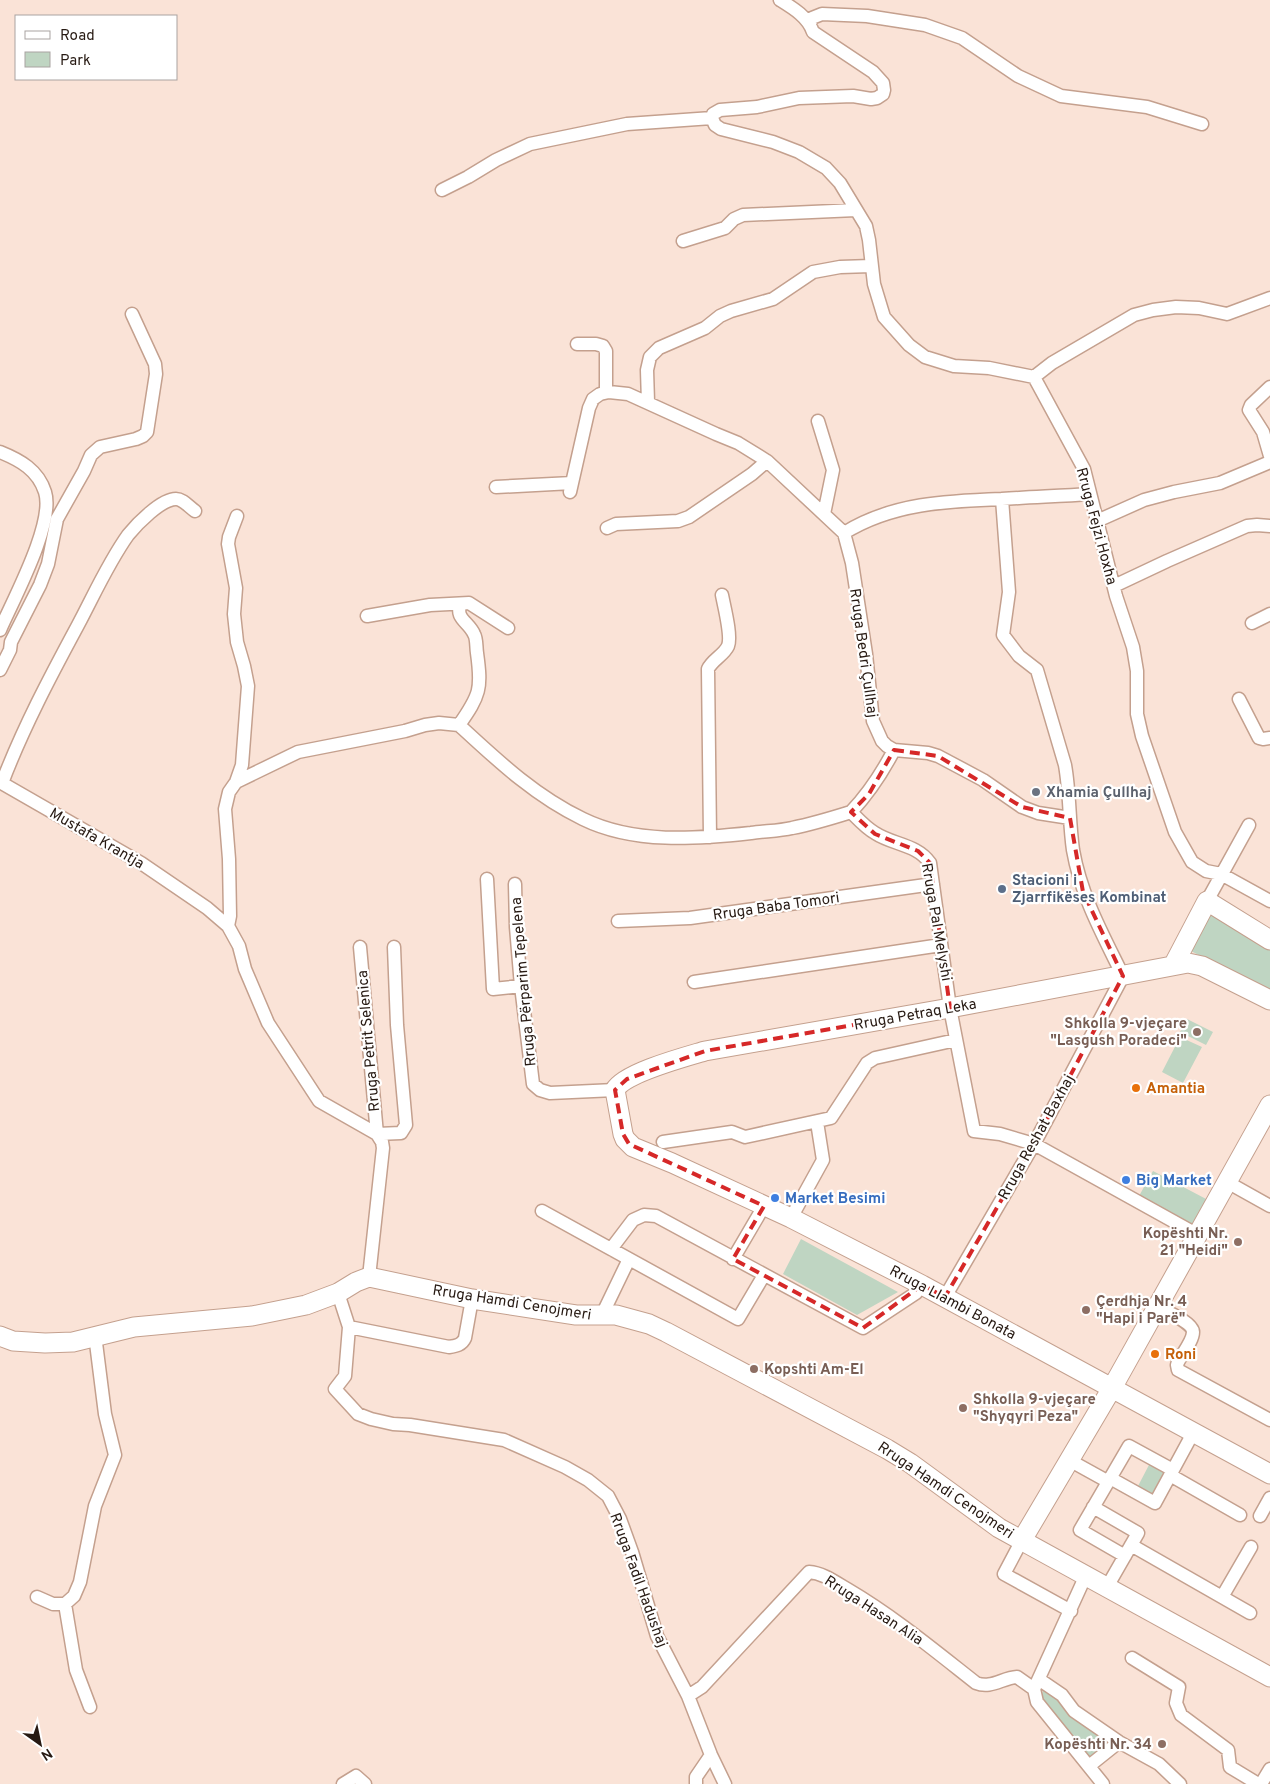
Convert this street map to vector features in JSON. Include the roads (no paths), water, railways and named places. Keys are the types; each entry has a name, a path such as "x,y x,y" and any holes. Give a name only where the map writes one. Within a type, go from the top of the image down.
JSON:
{"street":[{"path":"712,118 713,114 720,110 757,107 798,98 853,96 871,99 883,94 884,90 880,78 874,72 813,32 810,24 780,0"},
{"path":"810,24 812,18 822,14 867,16 925,25 962,38 1018,76 1061,96 1147,107 1202,124"},
{"path":"442,190 468,178 496,160 530,144 627,124 712,118"},
{"path":"712,118 718,127 773,142 800,152 826,168 840,183 866,226 870,240 874,284 884,317 903,339 925,357 954,366 989,368 1034,377 1052,363 1134,315 1176,307 1199,308 1227,314 1270,298"},
{"path":"683,241 725,228 734,218 742,215 856,210"},
{"path":"648,402 647,370 650,357 659,348 705,328 720,316 731,311 773,300 813,272 840,267 871,266"},
{"path":"0,670 10,650 11,642 40,585 48,564 57,519 91,455 100,447 136,439 147,432 156,364 132,314"},
{"path":"577,344 604,346 606,351 606,392"},
{"name":"Rruga Fejzi Hoxha","path":"1034,377 1084,469 1114,586 1133,647 1137,671 1137,714 1142,736 1175,832 1192,862 1206,871 1221,874 1270,901"},
{"path":"1268,391 1251,405 1249,410 1268,439 1270,456"},
{"path":"496,487 571,488 589,408 593,399 606,392 628,394 738,443 767,461 844,533 858,524 906,508 955,500 1090,494"},
{"path":"818,421 833,470 824,514"},
{"path":"0,452 20,460 31,469 45,492 46,506 35,553 0,630"},
{"path":"607,528 616,524 678,521 688,517 767,461"},
{"path":"1097,521 1144,500 1220,483 1270,462"},
{"path":"1002,499 1009,592 1003,635 1020,656 1036,670 1065,765 1068,780 1073,850 1083,892 1124,976"},
{"path":"1,782 19,740 47,684 105,572 129,534 143,518 167,501 180,500 195,511"},
{"path":"237,516 228,544 236,588 234,614 236,636 248,686 242,765 236,782 229,792 225,809 229,859 230,916 228,926 239,946 245,969 268,1023 319,1101 377,1134 400,1133 406,1125 397,1025 394,947"},
{"path":"1114,586 1247,526 1270,526"},
{"name":"Rruga Bedri Çullhaj","path":"844,533 852,563 866,654 873,721 882,741 894,750"},
{"path":"710,837 708,669 710,664 728,646 729,638 722,595"},
{"path":"367,616 430,606 469,603 508,628"},
{"path":"459,725 478,695 480,680 474,634 460,617 459,610 461,604"},
{"path":"1252,623 1270,614"},
{"path":"1239,699 1259,738 1270,738"},
{"path":"236,782 298,752 439,723 459,725 525,784 543,797 583,819 611,830 635,835 710,837 792,828 851,812 869,794 894,750 928,752 982,780 1022,807 1038,813 1070,818"},
{"name":"Mustafa Krantja","path":"1,782 141,863 192,898 228,926"},
{"name":"Rruga Pal Melyshi","path":"851,812 875,834 898,844 906,845 925,856 930,862 950,1008 974,1131 1000,1134 1034,1144"},
{"path":"1174,964 1221,874 1250,825"},
{"path":"487,880 493,989 520,986"},
{"name":"Rruga Përparim Tepelena","path":"515,884 520,986 533,1084 536,1088 550,1093 614,1090"},
{"name":"Rruga Baba Tomori","path":"618,921 690,918 933,884"},
{"path":"1207,902 1270,940"},
{"path":"694,982 941,945"},
{"name":"Rruga Petrit Selenica","path":"360,947 377,1134 383,1148 369,1277"},
{"name":"Rruga Petraq Leka","path":"614,1090 627,1079 705,1051 1124,976 1174,964 1195,963 1270,1000"},
{"name":"Rruga Reshat Baxhaj","path":"945,1297 1034,1144 1124,976"},
{"path":"664,1142 732,1132 745,1136 831,1118 867,1063 875,1058 956,1040"},
{"name":"Rruga Llambi Bonata","path":"614,1090 623,1134 628,1144 672,1162 790,1218 922,1285 1270,1474"},
{"path":"1071,1611 1004,1574 1158,1307 1270,1105"},
{"path":"790,1218 823,1160 817,1122"},
{"path":"1034,1144 1198,1235"},
{"path":"1227,1182 1270,1206"},
{"path":"733,1259 764,1206"},
{"path":"542,1211 738,1319 764,1275"},
{"path":"610,1249 633,1220 644,1215 656,1216 863,1328 916,1293 922,1285"},
{"path":"602,1315 629,1259"},
{"path":"0,1336 13,1341 45,1344 73,1342 95,1335 134,1327 252,1316 306,1305 338,1293 356,1282 369,1277"},
{"name":"Rruga Hamdi Cenojmeri","path":"369,1277 472,1298 576,1315 616,1315 628,1317 666,1332 879,1445 910,1463 999,1528 1270,1677"},
{"name":"Rruga Fadil Hadushaj","path":"338,1293 349,1327 345,1376 335,1389 358,1414 393,1424 504,1440 565,1467 588,1480 608,1496 620,1519 632,1552 657,1636 688,1696 711,1755 725,1784"},
{"path":"349,1327 449,1347 457,1346 465,1338 472,1298"},
{"path":"1158,1307 1189,1325 1193,1330 1192,1337 1178,1362 1177,1368 1270,1420"},
{"path":"37,1597 53,1604 65,1604 74,1596 80,1582 95,1506 115,1456 105,1414 95,1335"},
{"path":"1069,1460 1155,1503 1193,1432"},
{"path":"1240,1515 1129,1446 1080,1530 1128,1550 1250,1613"},
{"path":"1260,1516 1270,1498"},
{"path":"1092,1508 1138,1533 1107,1587"},
{"path":"1222,1597 1251,1547"},
{"name":"Rruga Hasan Alia","path":"688,1696 702,1687 809,1572 820,1574 871,1604 902,1625 976,1683 983,1686 1017,1677 1037,1684"},
{"path":"1086,1576 1037,1684 1037,1702 1103,1784"},
{"path":"65,1604 76,1670 90,1707"},
{"path":"1132,1658 1179,1687 1176,1703 1181,1715 1228,1750 1230,1766 1260,1784 1270,1769"},
{"path":"1037,1684 1062,1695 1074,1712 1119,1742 1159,1764 1180,1784"},
{"path":"1089,1766 1119,1742"},
{"path":"696,1784 696,1778 711,1755"},
{"path":"343,1784 356,1776 365,1784"}],"place":[{"name":"Xhamia Çullhaj","path":"1036,792"},
{"name":"Stacioni i Zjarrfikëses Kombinat","path":"1002,889"},
{"name":"Shkolla 9-vjeçare \"Lasgush Poradeci\"","path":"1197,1032"},
{"name":"Amantia","path":"1136,1088"},
{"name":"Big Market","path":"1126,1180"},
{"name":"Market Besimi","path":"775,1198"},
{"name":"Kopështi Nr. 21 \"Heidi\"","path":"1238,1242"},
{"name":"Çerdhja Nr. 4 \"Hapi i Parë\"","path":"1086,1310"},
{"name":"Roni","path":"1155,1354"},
{"name":"Kopshti Am-El","path":"754,1369"},
{"name":"Shkolla 9-vjeçare \"Shyqyri Peza\"","path":"963,1408"},
{"name":"Kopështi Nr. 34","path":"1162,1744"}]}
